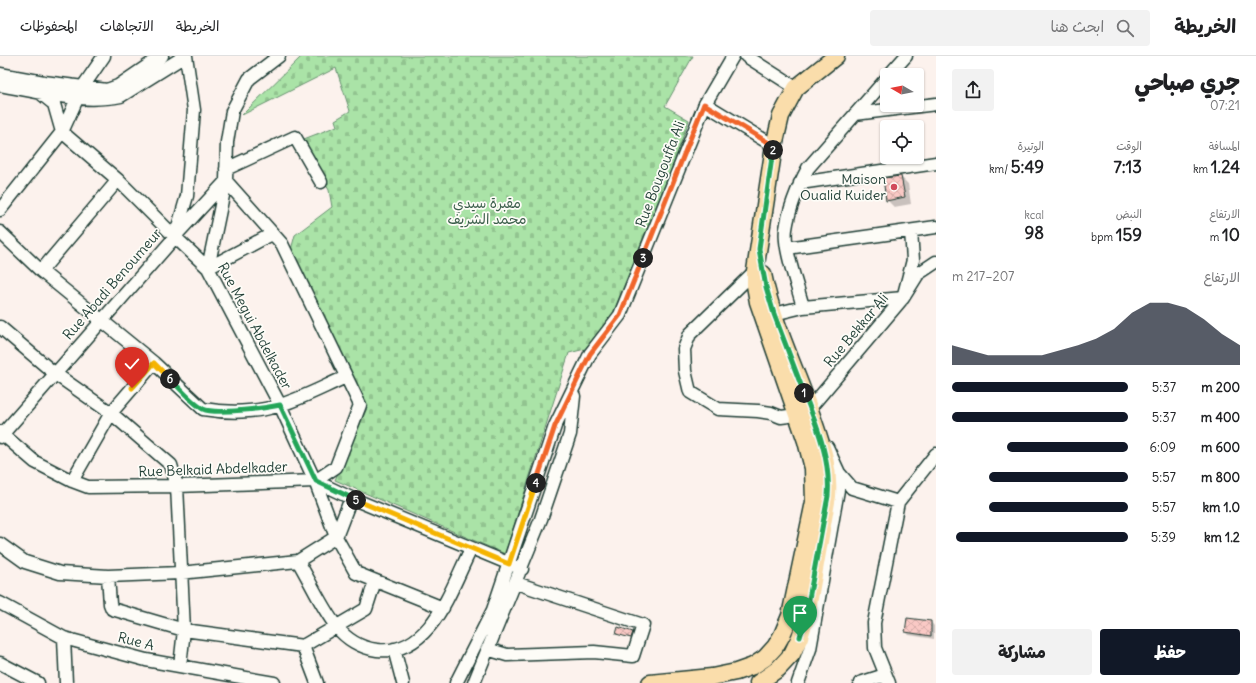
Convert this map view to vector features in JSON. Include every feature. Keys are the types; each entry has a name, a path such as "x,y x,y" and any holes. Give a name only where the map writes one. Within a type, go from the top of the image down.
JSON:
{"main road":[{"path":"758,683 778,669 792,654 800,637 806,615 830,478 827,461 818,433 804,412 758,302 755,285 755,271 774,146 781,116 796,88 836,56"},
{"path":"650,683 712,677 736,672 753,666 765,658 782,635 790,616 814,502 813,468 804,412 766,287 759,249"}],"street":[{"path":"0,210 62,132 80,93 104,56"},
{"path":"0,85 39,92 80,93 107,90 118,86 162,56"},
{"path":"0,74 109,99 121,96 186,56"},
{"name":"Rue Abadi Benoumeur","path":"1,434 174,237 187,196 194,110 186,56"},
{"path":"208,268 226,175 227,142 232,111 249,80 279,56"},
{"name":"Rue Bougouffa Ali","path":"575,389 590,354 620,315 704,104 732,56"},
{"path":"746,56 796,88"},
{"path":"895,68 906,56"},
{"path":"803,307 787,248 786,229 800,183 808,168 880,86"},
{"path":"39,92 54,104 62,132"},
{"path":"704,104 774,146"},
{"path":"855,114 936,104"},
{"name":"Rue Megui Abdelkader","path":"62,132 118,180 174,237 208,268 280,405 316,481 336,538 356,573 443,608"},
{"path":"174,237 226,175 295,137 321,182"},
{"path":"800,183 936,163"},
{"path":"226,175 272,234 282,244 360,405 336,467 316,481"},
{"path":"41,271 118,180"},
{"path":"787,248 936,227"},
{"path":"774,314 803,307 903,298 913,260 911,230"},
{"path":"0,232 41,271 154,363 203,409 213,411 261,410 280,405 346,377"},
{"path":"208,268 272,234"},
{"name":"Rue Bekkar Ali","path":"804,412 903,298 918,274 936,262"},
{"path":"755,271 690,334 684,349 685,371 690,392 718,409 758,411 771,413 781,417 804,412"},
{"path":"0,327 54,373 111,413 171,465 177,486 180,573 184,630 180,666"},
{"path":"72,481 111,413 154,363"},
{"path":"456,683 493,610 555,426 575,389"},
{"path":"474,683 487,649 522,569 570,434 575,389"},
{"path":"818,433 829,451 839,473 852,488"},
{"name":"Rue Belkaid Abdelkader","path":"1,434 35,462 72,481 88,487 177,486 316,481 351,498 470,549 522,569"},
{"path":"860,683 887,679 876,648 874,623 898,502 936,454"},
{"path":"798,683 810,649 838,490 839,473"},
{"path":"838,490 852,488 898,502"},
{"path":"0,544 25,562 60,573 108,576 180,573 298,561 336,538 351,498"},
{"path":"298,561 336,627 357,644 372,649 388,651 420,638 443,608 470,549"},
{"path":"108,576 110,604 112,609 184,630 304,646 366,609 376,581"},
{"path":"487,649 507,655 594,652 633,656 643,625 516,583"},
{"name":"Rue A","path":"0,604 64,638 146,660 274,683"},
{"path":"64,638 66,683"},
{"path":"304,646 317,683"},
{"path":"394,649 403,683"},
{"path":"0,663 38,683"}],"green space":[{"name":"مقبرة سيدي محمد الشريف","path":"302,56 693,56 665,106 689,120 674,162 613,313 585,349 569,353 505,554 335,480 368,406 291,250 295,235 332,207 329,190 304,148 304,139 337,126 335,120 350,111 336,68 242,115"}],"building":[{"name":"Maison Oualid Kuider","path":"901,176 905,197 886,201 883,178"},
{"path":"907,618 931,621 931,636 905,632"},
{"path":"618,627 633,632 631,638 616,634"}],"place":[{"name":"Maison Oualid Kuider","path":"894,187"}],"route":[{"path":"132,388 154,363 203,409 213,411 261,410 280,405 316,481 351,498 509,564 555,426 575,389 590,354 620,315 704,104 774,146 759,249 766,287 774,314 810,408 827,461 830,478 806,615 800,637"}]}
